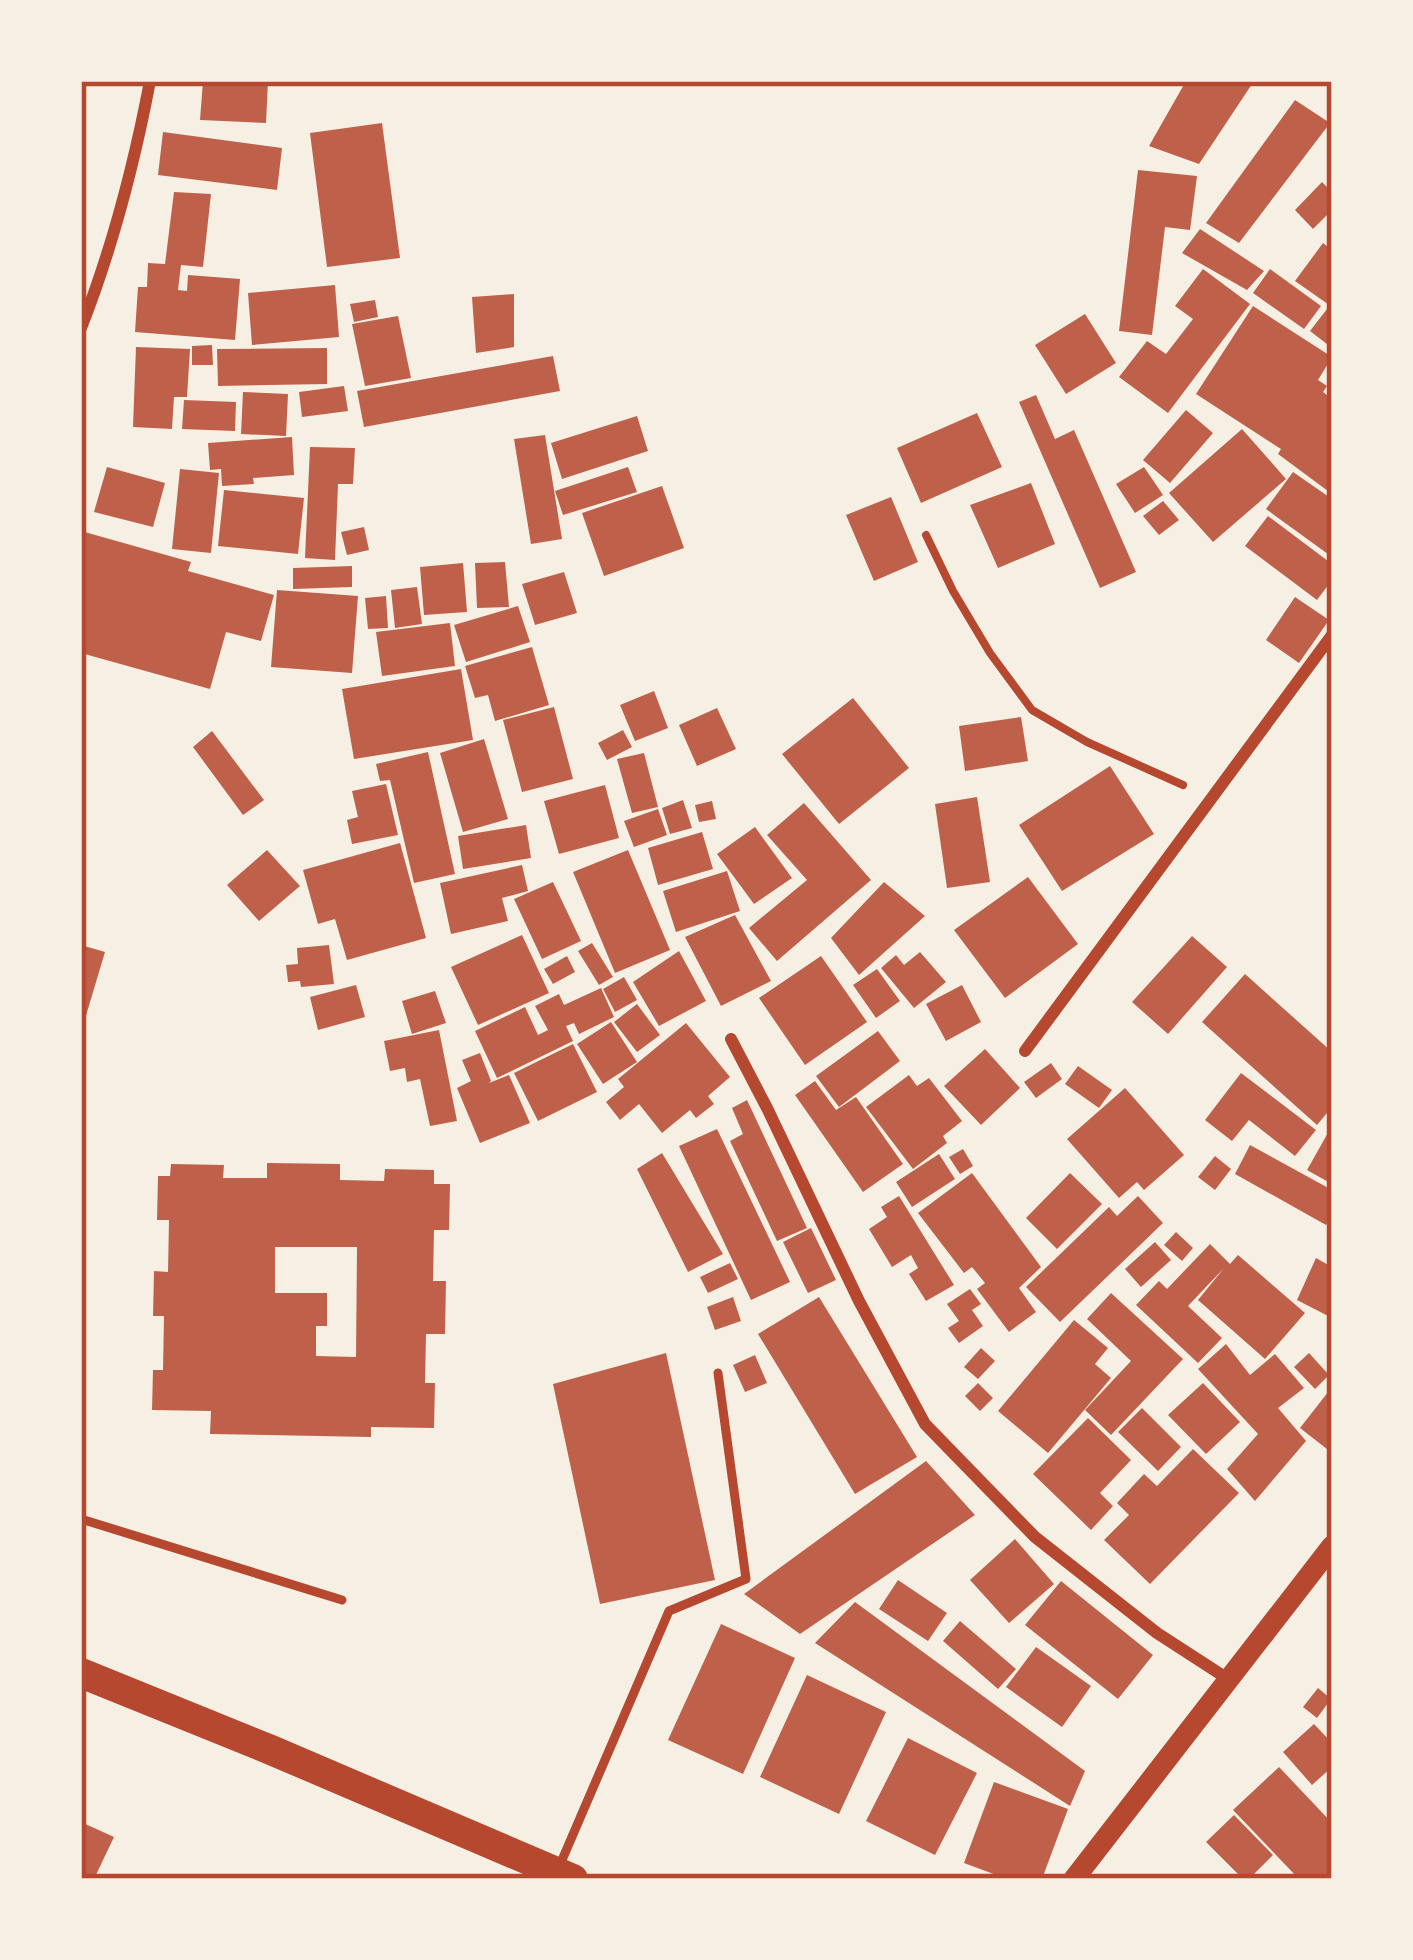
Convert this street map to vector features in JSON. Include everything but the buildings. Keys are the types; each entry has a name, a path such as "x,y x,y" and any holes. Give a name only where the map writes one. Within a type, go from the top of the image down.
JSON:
{"main road":[{"path":"81,1672 565,1876"}],"street":[{"path":"81,328 99,282 138,142 149,81"},
{"path":"1025,1052 1332,634"},
{"path":"731,1039 925,1424 1035,1537 1157,1633 1228,1679"},
{"path":"1074,1879 1332,1546"}],"lane":[{"path":"565,1876 669,1611 746,1579 718,1373"},
{"path":"81,1519 342,1600"}],"path":[{"path":"926,535 990,653 1032,710 1088,742 1212,797"}]}
